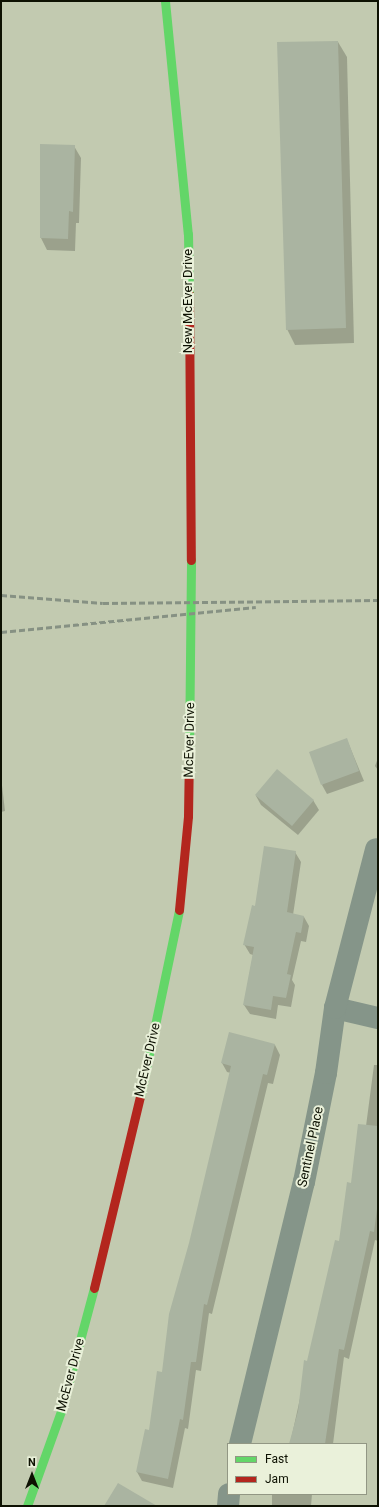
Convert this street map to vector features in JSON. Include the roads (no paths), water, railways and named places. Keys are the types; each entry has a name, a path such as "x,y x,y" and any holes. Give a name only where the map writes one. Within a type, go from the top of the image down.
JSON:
{"street":[{"name":"New McEver Drive","path":"165,1 188,234 192,602"},
{"name":"McEver Drive","path":"27,1506 62,1412 111,1226 178,924 188,816 192,602"},
{"name":"Sentinel Place","path":"240,1443 304,1182 326,1073 335,1008 376,849"},
{"path":"335,1008 378,1018"},
{"path":"228,1506 229,1495"}],"railway":[{"path":"1,595 103,603 378,600"},
{"path":"1,632 256,607"}]}
